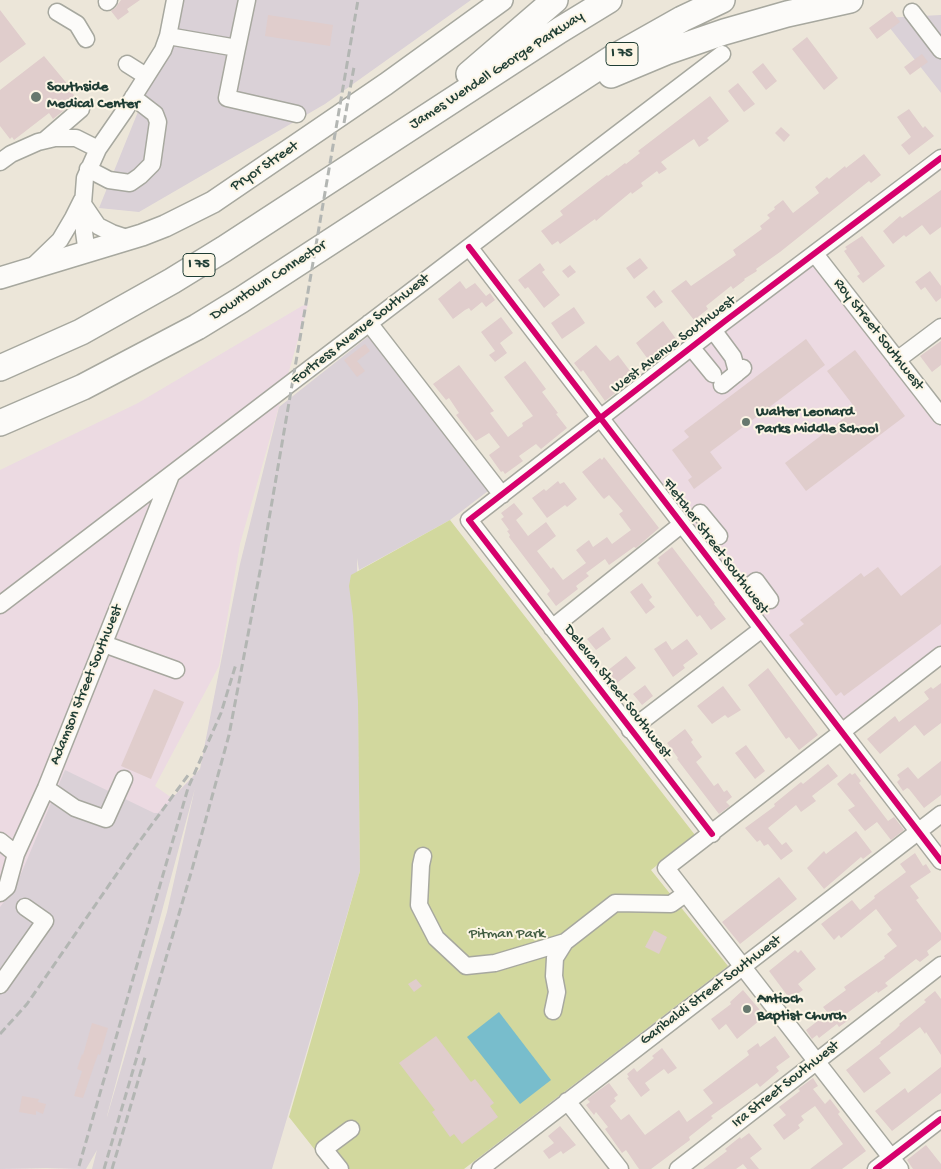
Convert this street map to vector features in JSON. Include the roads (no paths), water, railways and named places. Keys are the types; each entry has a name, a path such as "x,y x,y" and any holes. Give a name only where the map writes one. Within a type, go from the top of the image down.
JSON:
{"highway":[{"path":"386,142 555,0"},
{"name":"James Wendell George Parkway","path":"386,142 609,0"},
{"name":"I 75","path":"525,114 619,55 682,19 722,0"},
{"path":"525,114 605,77 666,52 724,32 787,14 850,0"},
{"name":"Downtown Connector","path":"0,423 91,383 197,327 525,114"},
{"name":"I 75","path":"0,368 81,332 132,305 224,250 386,142"}],"main road":[{"name":"Pryor Street","path":"0,278 130,239 165,226 189,214 238,186 386,84 502,0"}],"street":[{"path":"87,253 83,200 85,178 98,149 163,50 168,36 175,0"},
{"path":"247,0 227,98 297,114"},
{"path":"57,12 77,24 86,39"},
{"path":"912,12 920,34 941,50"},
{"path":"168,36 236,48"},
{"name":"Fortress Avenue Southwest","path":"0,605 722,54"},
{"path":"127,64 146,76"},
{"path":"88,170 109,180 130,182 140,176 152,164 158,122 155,114 133,97"},
{"path":"45,140 81,109"},
{"path":"0,162 11,154 45,140 55,138 76,138 98,149"},
{"name":"West Avenue Southwest","path":"503,564 469,520 713,330 941,158"},
{"path":"83,200 98,226 112,234 130,239"},
{"path":"29,270 60,240 83,200"},
{"name":"Fletcher Street Southwest","path":"469,247 941,862"},
{"name":"Roy Street Southwest","path":"815,254 897,360 928,391 941,416"},
{"path":"369,323 502,495"},
{"path":"897,360 941,327"},
{"path":"691,347 717,380 739,371 736,368 733,357 713,330"},
{"name":"Adamson Street Southwest","path":"2,887 46,788 172,474"},
{"path":"700,513 717,537 701,549"},
{"path":"552,628 682,524"},
{"name":"Delevan Street Southwest","path":"503,564 712,834"},
{"path":"737,596 753,577 770,600"},
{"path":"630,730 762,629"},
{"path":"104,644 176,670"},
{"path":"895,1163 666,868 941,655"},
{"path":"46,788 75,808 106,819 124,779"},
{"name":"Garibaldi Street Southwest","path":"480,1169 941,814"},
{"path":"0,840 16,854"},
{"path":"423,856 419,906 436,938 466,966 495,963 564,942 615,903 671,904 685,894"},
{"path":"0,985 45,921 25,907"},
{"path":"553,1011 558,992 554,976 555,958 564,942"},
{"name":"Ira Street Southwest","path":"678,1169 941,965"},
{"path":"567,1101 620,1169"},
{"path":"876,1169 895,1163 941,1118"},
{"path":"340,1169 324,1148 351,1129"},
{"path":"493,1144 511,1145"}],"water":[{"path":"499,1012 551,1080 520,1104 467,1037"}],"railway":[{"path":"104,1169 191,873 229,735 261,566 358,0"},
{"path":"344,123 354,67"},
{"path":"79,1166 188,788 221,713 236,664"},
{"path":"0,1034 27,1004 136,846 189,774"},
{"path":"112,1169 146,1054"}],"place":[{"name":"Southside Medical Center","path":"36,97"},
{"name":"Walter Leonard Parks Middle School","path":"746,422"},
{"name":"Antioch Baptist Church","path":"747,1009"}],"park label":[{"name":"Pitman Park","path":"507,935"}]}
